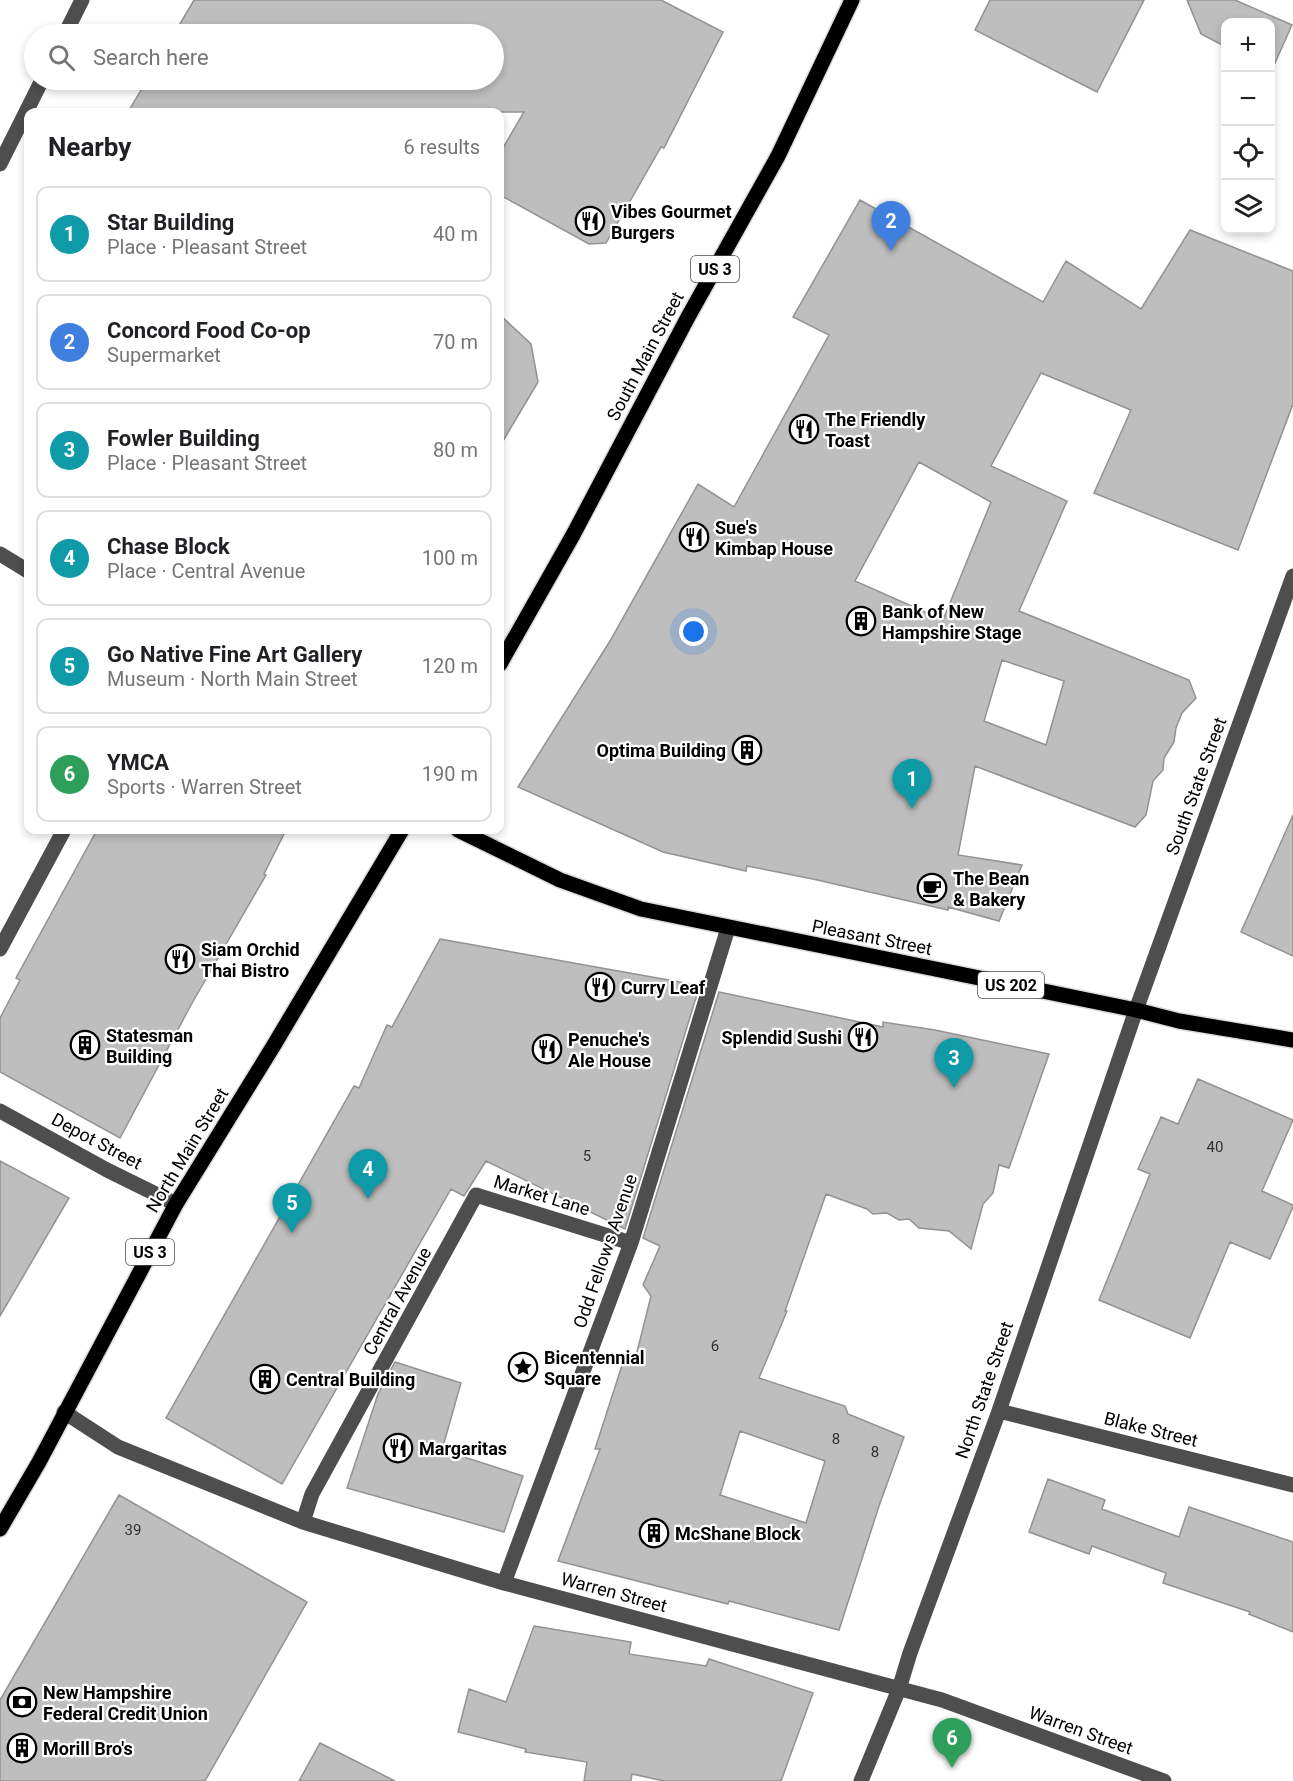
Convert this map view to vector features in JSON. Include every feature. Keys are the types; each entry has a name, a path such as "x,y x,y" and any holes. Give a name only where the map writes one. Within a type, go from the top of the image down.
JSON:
{"main road":[{"name":"South Main Street","path":"504,657 573,535 688,317 778,156 852,0"},
{"name":"North Main Street","path":"0,1529 39,1462 176,1204 400,834"},
{"name":"Pleasant Street","path":"466,834 570,884 641,909 1136,1010 1179,1021 1293,1040"}],"street":[{"path":"70,24 82,0"},
{"path":"28,108 37,90"},
{"path":"0,164 24,116"},
{"path":"0,554 24,569"},
{"name":"South State Street","path":"1136,1010 1293,576"},
{"path":"0,949 62,834"},
{"name":"Odd Fellows Avenue","path":"504,1583 631,1243 728,928"},
{"name":"North State Street","path":"861,1781 899,1689 910,1653 999,1411 1136,1010"},
{"name":"Depot Street","path":"0,1112 107,1170 176,1204"},
{"name":"Market Lane","path":"476,1195 631,1243"},
{"name":"Central Avenue","path":"303,1522 312,1494 476,1195"},
{"name":"Blake Street","path":"999,1411 1293,1485"},
{"name":"Warren Street","path":"64,1412 118,1447 303,1522 504,1583 968,1709 1164,1781"}],"building":[{"path":"194,0 661,0 723,32 664,148 661,147 606,243 589,244 504,197 504,146 524,112 504,112 504,108 130,108 141,90 504,90 504,24 180,24"},
{"path":"990,0 1144,0 1097,92 975,30"},
{"path":"1187,0 1235,0 1292,25 1275,63 1275,18 1221,18 1221,44 1201,34"},
{"path":"860,200 1043,302 1066,261 1141,309 1190,230 1293,271 1293,404 1238,550 1094,493 1131,410 1041,373 991,466 1067,501 1019,611 1189,680 1196,698 1182,713 1174,742 1164,758 1163,770 1153,781 1146,815 1135,827 975,766 958,855 1022,865 999,921 948,907 948,910 813,879 747,866 746,871 663,852 518,787 610,641 698,484 734,507 829,335 793,317","holes":["919,462 991,502 943,620 855,581","1002,660 1064,681 1046,745 984,721"]},
{"path":"504,319 531,344 538,382 504,439"},
{"path":"1293,815 1293,956 1241,932"},
{"path":"95,834 284,834 264,874 266,875 191,1005 120,1138 0,1072 0,1018 20,980 16,978"},
{"path":"440,939 691,984 699,988 625,1229 486,1161 464,1196 451,1189 282,1484 166,1418 354,1086 359,1088 387,1025 392,1027"},
{"path":"719,992 883,1027 883,1022 935,1030 1049,1054 1009,1168 999,1165 993,1193 983,1204 971,1249 949,1231 919,1228 909,1219 899,1220 887,1213 873,1214 867,1209 826,1194 785,1311 787,1311 759,1378 845,1406 848,1414 904,1437 839,1630 729,1601 728,1604 558,1561 600,1449 595,1449 625,1356 635,1360 651,1296 643,1285 660,1246 643,1238","holes":["740,1431 825,1461 806,1523 720,1495"]},
{"path":"1198,1079 1293,1120 1262,1191 1293,1207 1270,1259 1230,1242 1190,1338 1099,1300 1150,1174 1138,1169 1161,1117 1178,1124"},
{"path":"0,1161 69,1198 0,1316"},
{"path":"395,1362 461,1383 442,1450 523,1476 504,1532 347,1488 378,1394"},
{"path":"1048,1479 1105,1500 1102,1509 1179,1537 1189,1507 1293,1542 1293,1632 1249,1614 1250,1612 1163,1583 1166,1573 1092,1546 1089,1554 1029,1532"},
{"path":"119,1495 307,1602 205,1781 0,1781 0,1700"},
{"path":"534,1626 631,1642 629,1654 706,1666 709,1659 813,1693 781,1781 664,1781 632,1774 631,1781 584,1781 587,1762 525,1752 526,1749 458,1732 469,1689 506,1702"},
{"path":"320,1743 395,1781 299,1781"}],"place":[{"name":"Vibes Gourmet Burgers","path":"590,221"},
{"name":"Concord Food Co-op","path":"891,251"},
{"name":"The Friendly Toast","path":"804,429"},
{"name":"Sue's Kimbap House","path":"694,537"},
{"name":"Bank of New Hampshire Stage","path":"861,621"},
{"name":"Optima Building","path":"747,750"},
{"name":"Star Building","path":"912,809"},
{"name":"The Bean & Bakery","path":"932,888"},
{"name":"Siam Orchid Thai Bistro","path":"180,959"},
{"name":"Curry Leaf","path":"600,987"},
{"name":"Splendid Sushi","path":"863,1037"},
{"name":"Statesman Building","path":"85,1045"},
{"name":"Penuche's Ale House","path":"547,1049"},
{"name":"Fowler Building","path":"954,1088"},
{"name":"Chase Block","path":"368,1199"},
{"name":"Go Native Fine Art Gallery","path":"292,1233"},
{"name":"Bicentennial Square","path":"523,1367"},
{"name":"Central Building","path":"265,1379"},
{"name":"Margaritas","path":"398,1448"},
{"name":"McShane Block","path":"654,1533"},
{"name":"New Hampshire Federal Credit Union","path":"22,1702"},
{"name":"Morill Bro's","path":"22,1748"},
{"name":"YMCA","path":"952,1768"}]}
